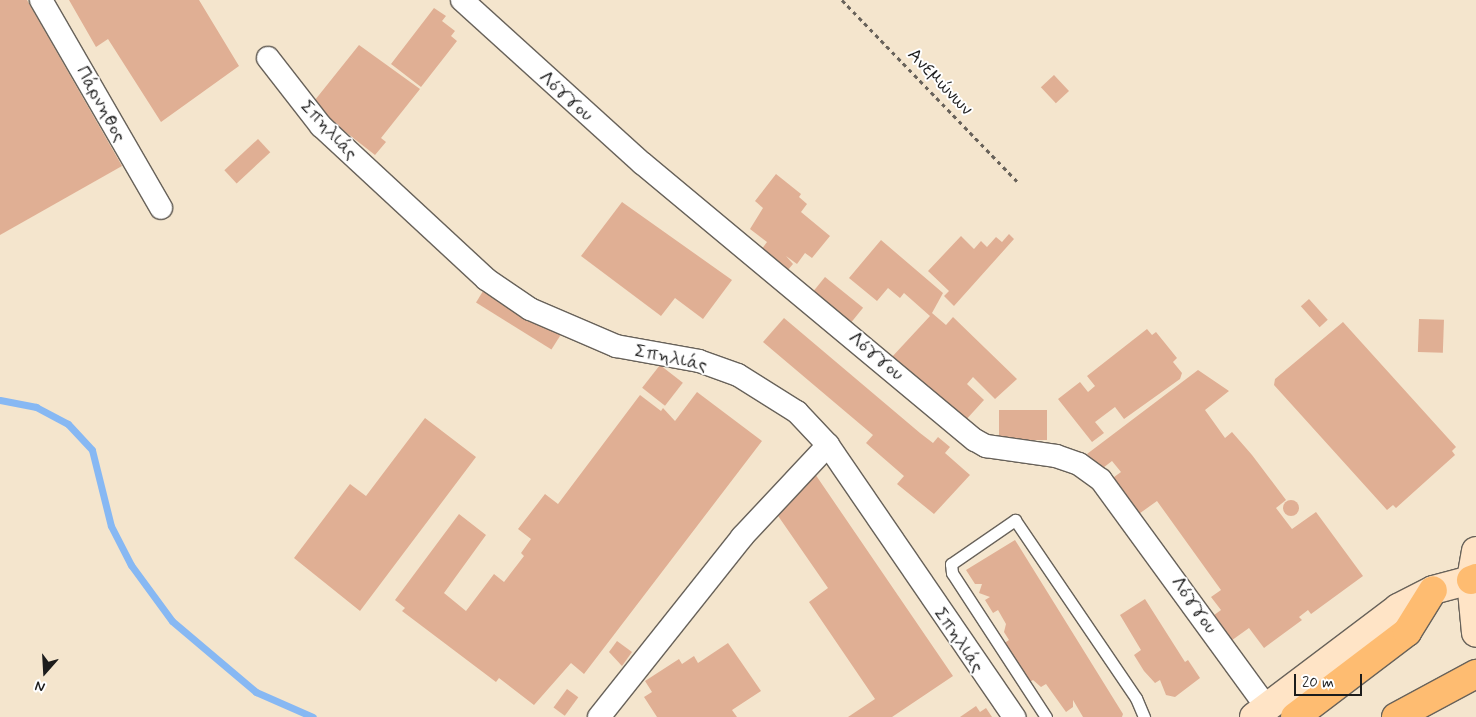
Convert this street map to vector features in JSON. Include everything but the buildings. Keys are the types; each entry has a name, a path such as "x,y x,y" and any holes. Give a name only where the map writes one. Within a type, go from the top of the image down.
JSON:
{"highway":[{"path":"1295,717 1407,632 1433,590"},
{"path":"1396,717 1476,674"}],"main road":[{"path":"1476,551 1474,581 1476,633"},
{"path":"1261,713 1398,608 1433,590 1474,581"}],"street":[{"name":"Πάρνηθος","path":"41,0 160,208"},
{"name":"Λόγγου","path":"462,0 642,163 975,440 986,446 1056,456 1079,464 1101,480 1261,713"},
{"name":"Σπηλιάς","path":"268,58 321,126 486,279 530,309 608,343 700,361 738,375 796,412 828,444 1014,717"},
{"path":"599,717 742,537 828,444"}],"lane":[{"path":"1046,717 952,573 951,564 1015,520 1130,690 1144,717"}],"path":[{"name":"Ανεμώνων","path":"842,0 1019,183"}],"waterway":[{"path":"0,400 36,407 68,424 92,450 111,526 131,565 172,621 256,692 313,717"}]}
